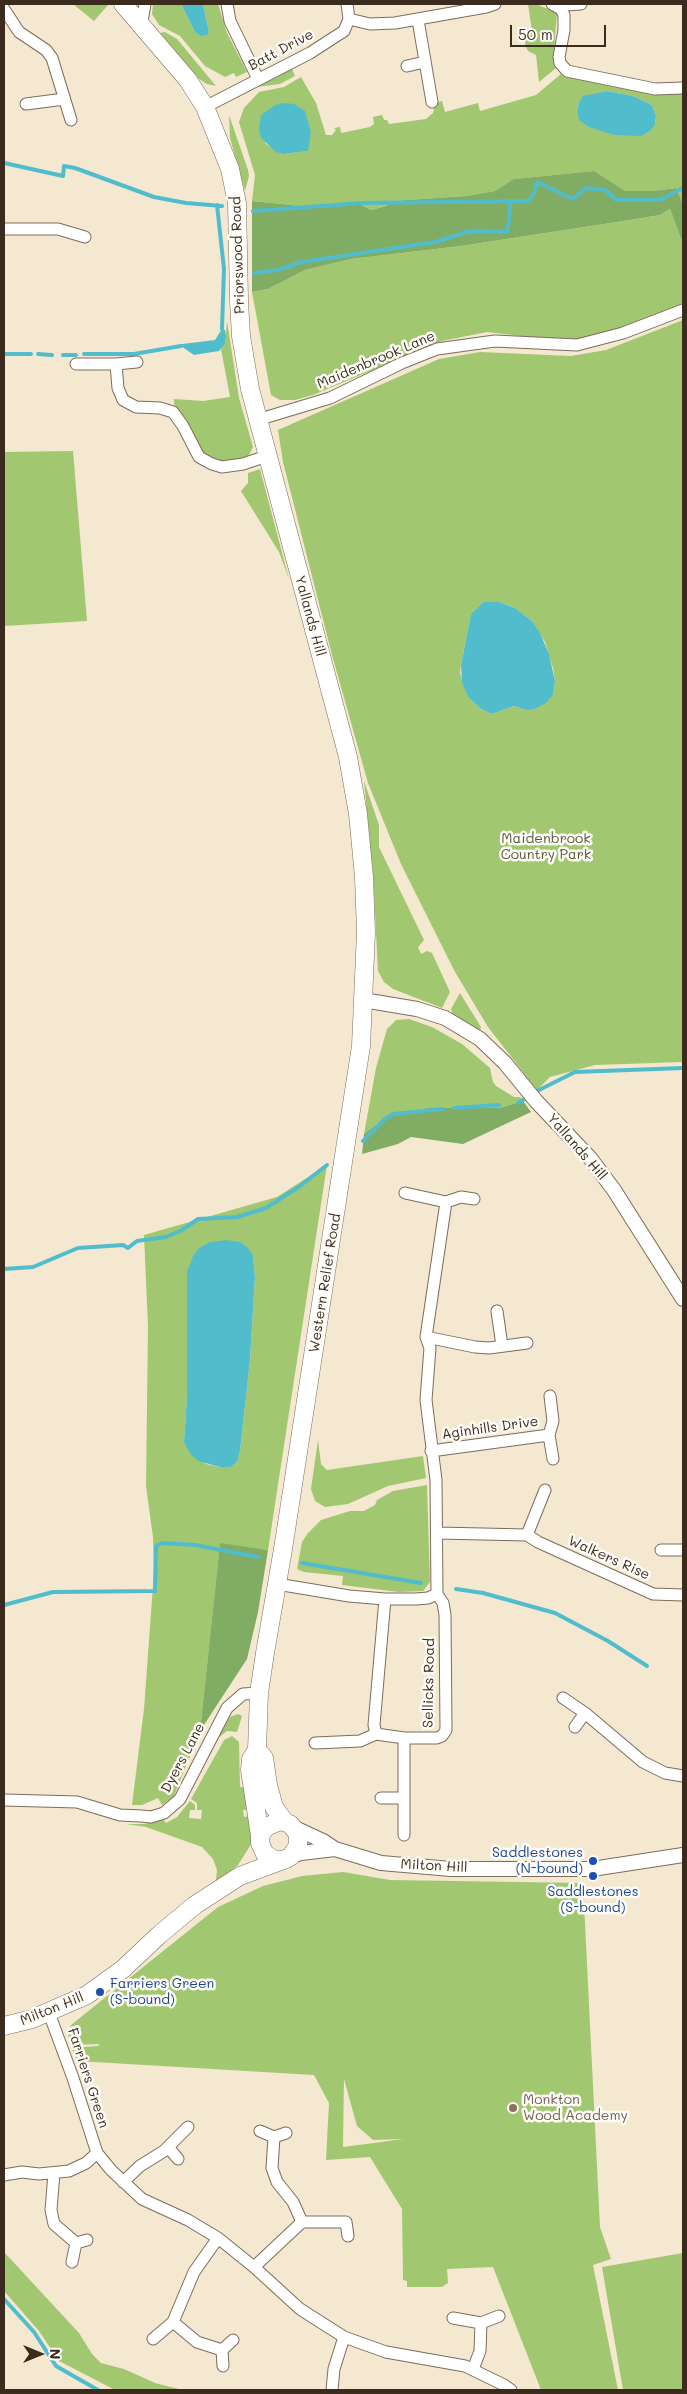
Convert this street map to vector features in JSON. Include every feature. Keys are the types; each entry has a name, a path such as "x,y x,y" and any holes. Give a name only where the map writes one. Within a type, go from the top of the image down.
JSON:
{"main road":[{"name":"Priorswood Road","path":"123,4 188,80 205,107 223,147 236,189 241,336 250,389 258,420"},
{"name":"Yallands Hill","path":"258,420 348,757 358,814"},
{"name":"Western Relief Road","path":"260,1839 250,1770 251,1759 258,1750 259,1693 361,1046 366,923 358,814"},
{"name":"Western Relief Road","path":"258,1750 264,1758 274,1808 290,1825"},
{"path":"270,1823 290,1825 299,1840 295,1852 286,1858 273,1859 265,1854 260,1839 270,1823"},
{"name":"Milton Hill","path":"240,1876 260,1839"},
{"name":"Milton Hill","path":"4,2026 49,2013 87,1995 108,1981 183,1915 240,1876 286,1858"}],"street":[{"path":"139,21 143,16 145,4"},
{"path":"227,4 230,21 258,79"},
{"path":"347,4 349,19 370,24 418,20 495,4"},
{"path":"557,6 581,4"},
{"path":"557,6 564,15 564,30 559,56 560,63 567,71 655,89 683,88"},
{"path":"4,9 19,32 46,50 52,58 71,120"},
{"name":"Batt Drive","path":"205,107 310,53 344,31 349,19"},
{"path":"418,20 432,102"},
{"path":"407,66 426,62"},
{"path":"26,104 64,99"},
{"path":"4,229 58,229 85,237"},
{"name":"Maidenbrook Lane","path":"258,420 330,398 402,362 437,349 495,341 576,345 622,333 683,310"},
{"path":"76,364 137,362"},
{"path":"116,364 118,388 123,400 136,407 160,408 173,412 184,426 199,457 222,467 243,464 267,456"},
{"name":"Yallands Hill","path":"363,1000 417,1009 444,1018 480,1039 505,1063 530,1094 590,1158 614,1190 683,1298"},
{"path":"405,1193 446,1202 461,1197 474,1199"},
{"name":"Aginhills Drive","path":"446,1202 426,1337 430,1348 426,1400 432,1451 549,1434"},
{"path":"496,1311 502,1346"},
{"path":"426,1337 475,1347 527,1343"},
{"name":"Aginhills Drive","path":"550,1396 553,1421 549,1434 553,1459"},
{"name":"Sellicks Road","path":"315,1743 360,1741 376,1734 404,1738 440,1738 446,1730 445,1615 443,1604 437,1594 438,1532 436,1480 432,1451"},
{"path":"527,1535 545,1490"},
{"name":"Walkers Rise","path":"438,1532 527,1535 538,1542 653,1594 683,1595"},
{"name":"Walkers Rise","path":"661,1550 683,1550"},
{"path":"277,1584 341,1595 385,1599 428,1598 437,1594"},
{"path":"376,1734 374,1707 385,1599"},
{"name":"Dyers Lane","path":"4,1800 77,1802 127,1815 151,1817 164,1813 180,1799 227,1708 243,1694 259,1693"},
{"path":"563,1698 585,1712 643,1762 665,1773 683,1776"},
{"path":"575,1726 585,1712"},
{"name":"Sellicks Road","path":"404,1738 404,1835"},
{"path":"381,1798 403,1798"},
{"name":"Milton Hill","path":"290,1825 323,1840 335,1849 380,1862 451,1869 592,1869 683,1855"},
{"name":"Milton Hill","path":"286,1858 301,1853 335,1849"},
{"name":"Farriers Green","path":"49,2013 73,2078 97,2153 123,2182 142,2199 218,2238 254,2267 300,2309 344,2336 386,2352 465,2366 511,2390"},
{"path":"123,2182 140,2166 168,2147 188,2127"},
{"path":"260,2131 274,2137 286,2133"},
{"path":"274,2137 272,2168 277,2182 293,2202 302,2222"},
{"path":"168,2147 178,2159"},
{"path":"4,2175 22,2172 54,2173 68,2171 86,2163 97,2153"},
{"path":"54,2173 51,2210 54,2224 81,2242 72,2262"},
{"path":"348,2236 346,2222 350,2210"},
{"path":"254,2267 302,2222 346,2222"},
{"path":"153,2339 173,2322 194,2272 218,2238"},
{"path":"453,2318 481,2323 499,2316"},
{"path":"173,2322 197,2342 222,2350"},
{"path":"473,2369 480,2351 481,2323"},
{"path":"332,2390 334,2370 344,2336"},
{"path":"222,2350 233,2340"},
{"path":"222,2350 223,2366"},
{"path":"322,2368 334,2370"}],"green space":[{"path":"73,4 109,4 94,21"},
{"path":"153,4 181,4 195,32 209,32 203,4 218,4 227,33 247,72 236,77 234,73 225,77 205,66 180,36 159,25 152,14"},
{"path":"528,4 535,4 557,14 553,60 556,68 539,82 536,55 528,51 525,45 526,38 532,31"},
{"path":"165,32 177,39 216,86 207,84 199,79 160,33"},
{"path":"292,69 295,76 280,84 257,87"},
{"path":"561,74 683,93 683,204 676,188 652,191 624,191 594,171 515,179 495,191 466,196 392,201 386,206 371,210 356,202 321,208 252,201 255,175 239,122 244,108 259,92 284,87 301,77 316,103 326,135 332,135 336,130 334,128 340,127 341,133 370,127 374,124 373,117 382,115 389,124 426,119 433,113 435,103 442,101 445,112 478,103 480,111 536,95","holes":["607,91 633,96 652,105 656,116 655,124 577,111 579,102 583,97","259,130 311,132 307,151 284,154 266,144"]},
{"path":"229,115 248,170 249,176 245,191 230,138"},
{"path":"594,171 625,191 652,191 676,188 683,204 683,244 670,209 660,215 630,220 461,246 351,259 305,270 268,289 252,292 252,201 321,208 356,202 371,210 386,206 392,201 466,196 495,191 514,179"},
{"path":"670,209 683,244 683,306 616,331 581,339 546,339 487,332 442,341 313,395 295,400 280,400 271,395 252,292 268,289 305,270 351,259 461,246 630,220 660,215"},
{"name":"Maidenbrook Country Park","path":"683,320 683,1062 595,1065 550,1077 537,1090 488,1027 455,972 401,864 368,783 332,655 283,462 278,430 439,359 480,352 571,356 606,350","holes":["483,602 499,602 515,608 532,621 545,642 555,681 553,695 526,710 514,706 492,714 481,709 468,697 460,673 471,614"]},
{"path":"227,321 239,398 253,447 248,457 229,463 214,460 200,451 185,418 174,404 174,399 203,401 230,397 221,349 225,344"},
{"path":"73,451 87,621 4,626 4,452"},
{"path":"260,469 289,579 279,552 241,491 248,483 248,473"},
{"path":"364,781 379,825 379,847 424,940 418,947 421,954 427,951 432,953 450,992 442,1008 393,989 384,982 378,971 373,874"},
{"path":"460,993 481,1027 480,1031 453,1015 451,1009"},
{"path":"409,1019 432,1027 462,1044 490,1068 493,1082 496,1086 514,1097 520,1097 523,1101 499,1108 428,1108 392,1113 364,1134 376,1068 387,1029 396,1020"},
{"path":"523,1101 531,1112 463,1144 411,1137 398,1144 362,1154 364,1134 392,1113 428,1108 499,1108"},
{"path":"327,1165 268,1550 220,1544 200,1731 174,1796 162,1805 158,1798 142,1805 132,1805 144,1709 154,1572 153,1537 146,1486 148,1326 144,1235 277,1197","holes":["253,1255 255,1277 250,1360 240,1451 237,1462 231,1467 223,1468 206,1464 184,1442 187,1397 187,1283"]},
{"path":"318,1440 321,1464 327,1470 423,1456 426,1478 388,1486 348,1504 325,1507 315,1501 311,1489"},
{"path":"427,1485 430,1582 423,1591 399,1592 342,1585 343,1576 304,1572 297,1569 302,1542 321,1520 350,1511 364,1511 375,1505 377,1500 393,1491"},
{"path":"220,1543 268,1550 258,1612 247,1659 200,1731"},
{"path":"238,1714 242,1716 237,1732 227,1731 217,1739 230,1717"},
{"path":"232,1736 239,1742 240,1787 248,1787 251,1809 243,1810 244,1817 252,1816 252,1840 238,1865 211,1887 216,1880 217,1870 213,1859 202,1847 146,1827 126,1824 145,1824 162,1818 166,1823 177,1817 190,1801 195,1805 195,1810 190,1810 189,1818 201,1819 202,1810 197,1810 197,1803 191,1799 224,1740"},
{"name":"Monkton Wood Academy","path":"343,1872 390,1880 583,1883 600,2227 611,2259 593,2265 618,2390 541,2390 493,2267 447,2269 448,2283 442,2287 407,2287 407,2281 403,2280 402,2209 370,2157 326,2160 329,2103 314,2075 77,2061 72,2048 98,2046 100,2044 71,2045 68,2034 71,2025 218,1907 263,1886 302,1876","holes":["344,2079 357,2126 373,2140 404,2139 343,2147"]},
{"path":"4,2252 79,2333 92,2354 101,2363 124,2369 155,2383 183,2390 115,2390 59,2361 39,2331 4,2291"},
{"path":"683,2253 683,2390 623,2390 602,2267"}],"water":[{"path":"181,4 203,4 209,32 207,35 201,36 195,32"},
{"path":"607,91 633,96 652,105 656,116 655,124 650,131 641,136 614,135 589,127 579,120 577,111 583,96"},
{"path":"284,103 294,104 305,111 311,132 308,151 284,154 276,152 261,138 259,130 261,115 275,105"},
{"path":"222,329 225,330 225,344 219,351 194,355 181,346 182,344 215,340"},
{"path":"483,602 499,602 515,608 532,621 540,633 549,654 555,681 553,695 546,703 534,709 526,710 514,706 492,714 481,709 468,697 462,683 461,665 471,614"},
{"path":"226,1240 240,1242 247,1247 253,1255 255,1277 250,1360 240,1451 237,1462 231,1467 223,1468 198,1461 191,1455 184,1442 187,1397 187,1272 193,1256 199,1248 210,1242"}],"waterway":[{"path":"4,163 63,176 64,166 75,168 154,197 186,203 222,206"},
{"path":"253,211 362,203 528,201 534,193 537,182 573,199 586,188 605,190 616,200 660,200 683,188"},
{"path":"254,273 278,270 302,262 435,242 470,231 507,232 510,201"},
{"path":"217,205 224,269 222,329"},
{"path":"84,354 134,354 181,346"},
{"path":"4,354 31,354"},
{"path":"38,354 52,355"},
{"path":"63,355 76,355"},
{"path":"533,1093 575,1072 683,1068"},
{"path":"518,1103 528,1097"},
{"path":"454,1108 499,1105"},
{"path":"363,1141 385,1119 393,1114 443,1109"},
{"path":"4,1269 33,1267 78,1248 123,1245 128,1248 137,1241 166,1237 182,1230 198,1219 237,1217 266,1208 300,1186 327,1165"},
{"path":"4,1605 53,1592 155,1591 156,1546 162,1543 195,1545 258,1557"},
{"path":"302,1563 421,1583"},
{"path":"456,1589 483,1593 555,1613 608,1641 647,1666"},
{"path":"4,2299 34,2332 56,2366 98,2390"}],"place":[{"name":"Saddlestones (N-bound)","path":"593,1861"},
{"name":"Saddlestones (S-bound)","path":"593,1876"},
{"name":"Farriers Green (S-bound)","path":"100,1992"},
{"name":"Monkton Wood Academy","path":"513,2108"}]}
